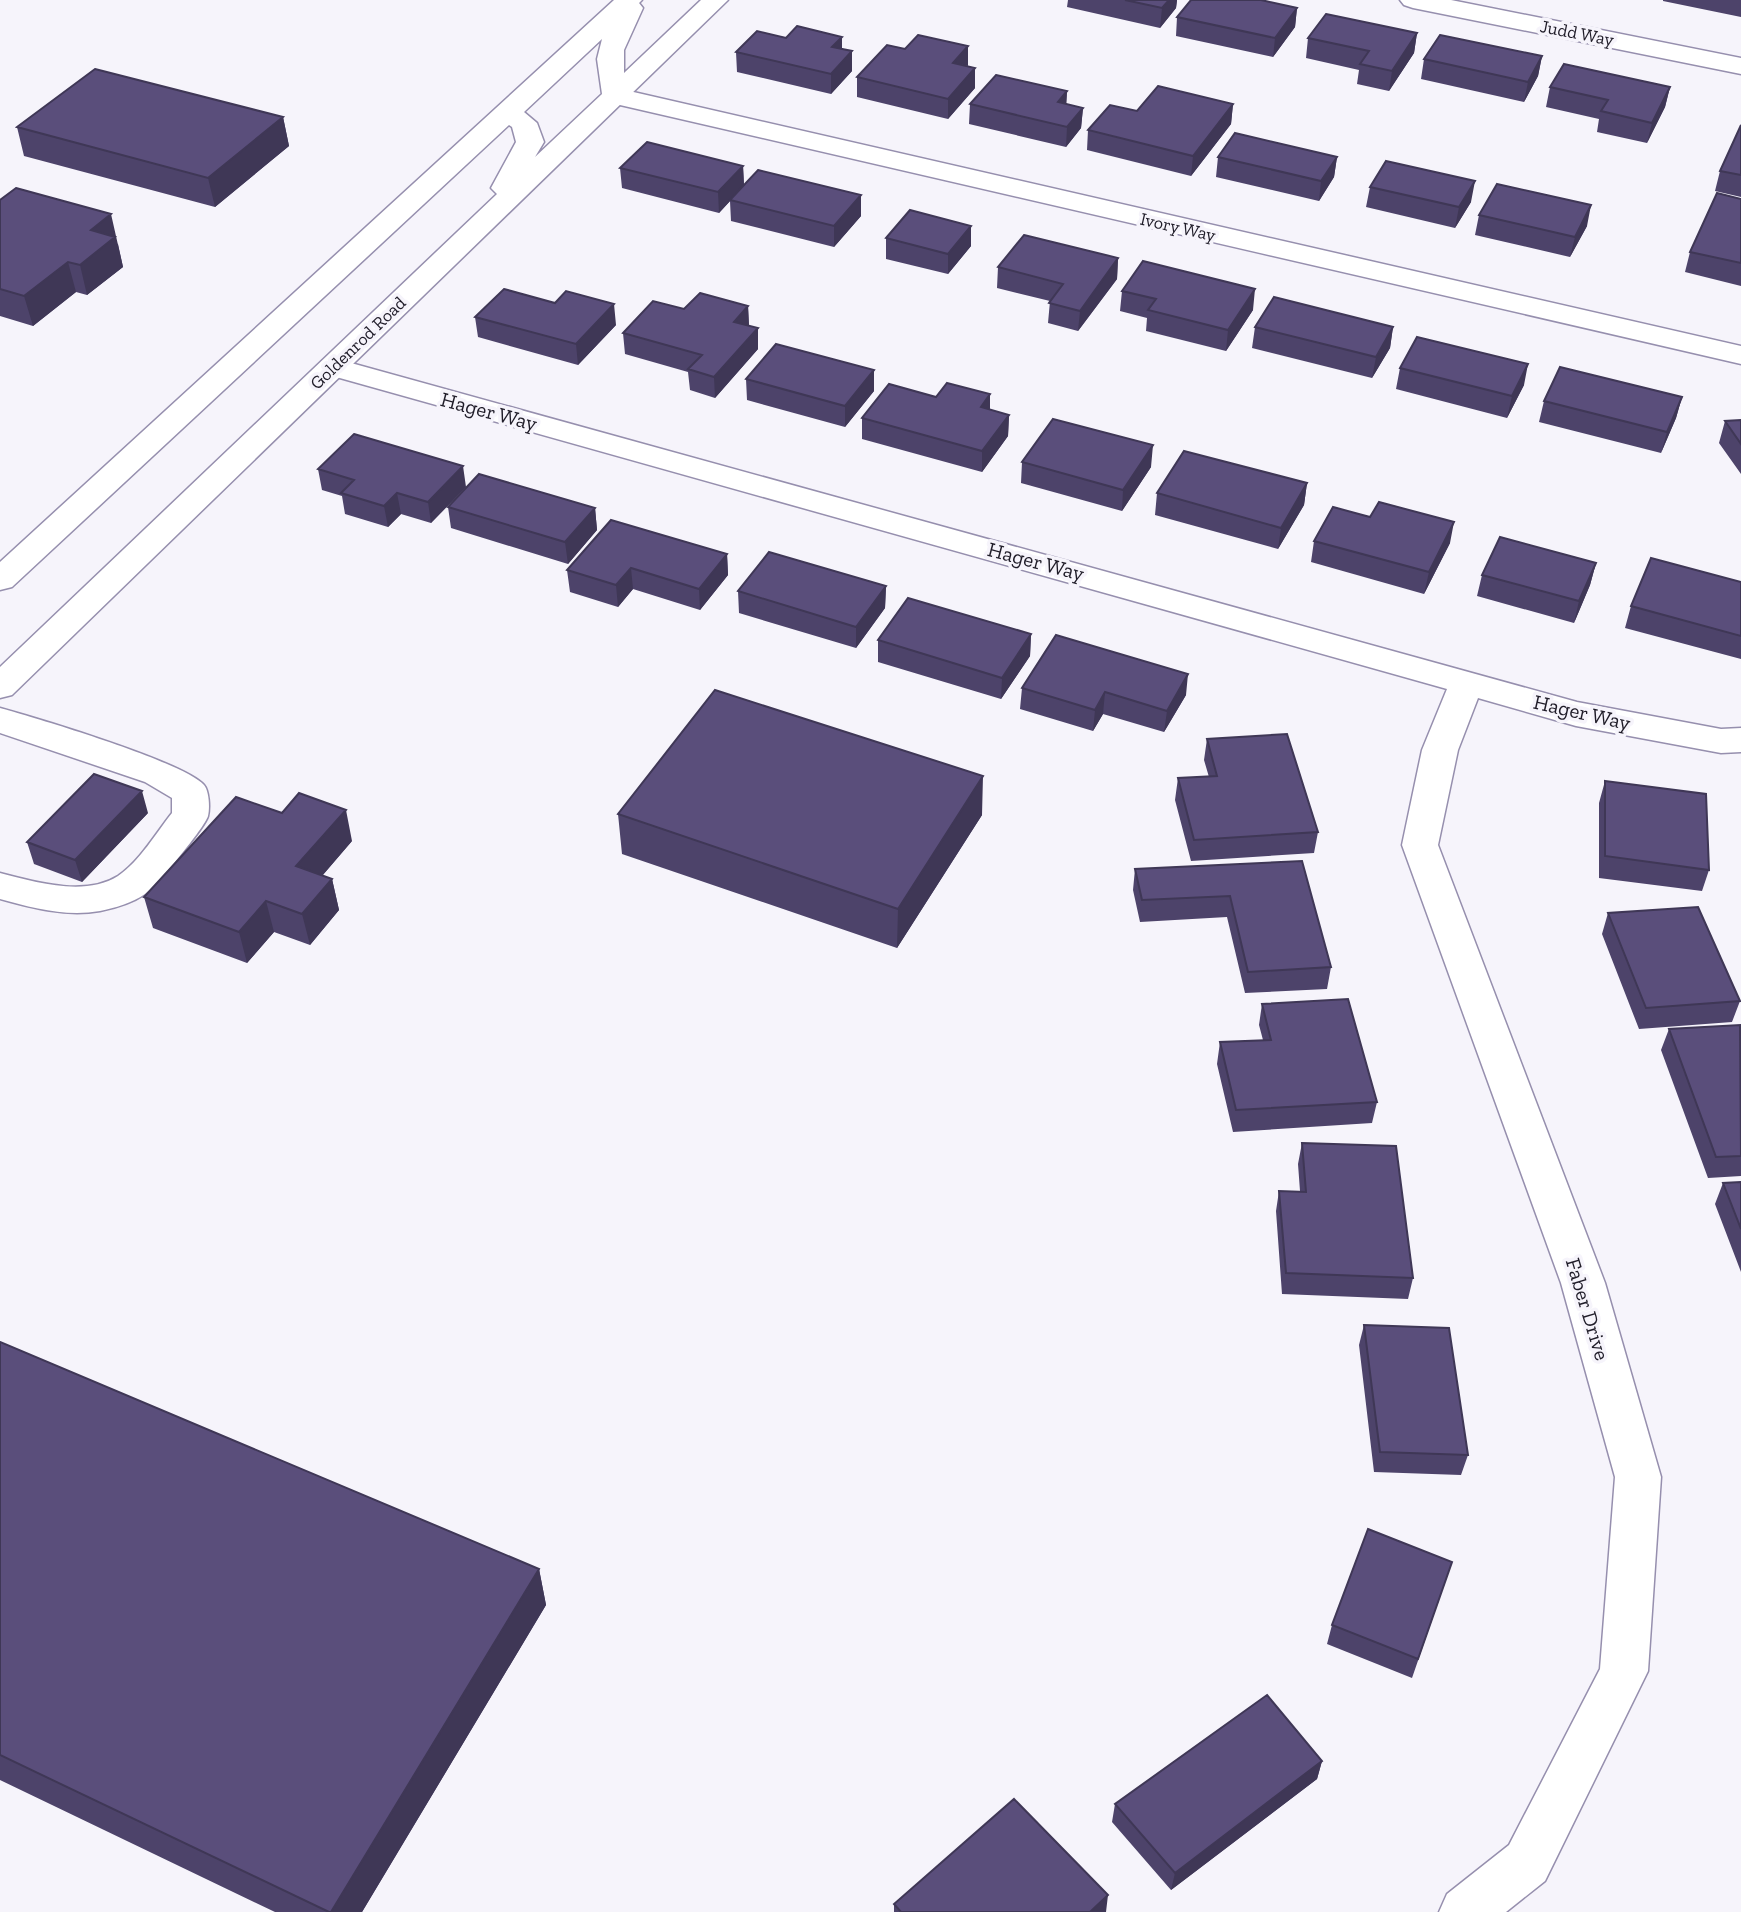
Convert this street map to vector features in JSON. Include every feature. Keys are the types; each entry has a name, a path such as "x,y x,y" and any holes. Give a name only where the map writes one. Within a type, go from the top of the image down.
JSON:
{"street":[{"path":"616,96 608,66 612,43 632,0"},
{"path":"0,580 632,0"},
{"name":"Goldenrod Road","path":"0,687 715,0"},
{"name":"Judd Way","path":"1413,0 1741,66"},
{"name":"Ivory Way","path":"616,96 1741,355"},
{"path":"491,215 530,142 524,123 507,113"},
{"name":"Hager Way","path":"333,367 1576,714 1721,741 1741,740"},
{"name":"Faber Drive","path":"1465,1912 1527,1863 1624,1671 1638,1477 1583,1283 1420,845 1440,750 1467,682"},
{"path":"0,720 158,773 190,792 190,816 132,885 96,900 25,894 0,886"}],"building":[{"path":"1125,0 1169,0 1162,8"},
{"path":"1191,0 1261,0 1297,8 1275,38 1177,17"},
{"path":"1326,14 1417,33 1392,71 1360,64 1369,51 1308,38"},
{"path":"797,26 842,37 832,47 852,51 831,74 736,52 757,31 786,38"},
{"path":"918,35 968,46 953,63 975,68 948,99 857,77 887,45 905,49"},
{"path":"1440,35 1542,56 1528,82 1424,59"},
{"path":"1564,64 1670,87 1652,123 1601,111 1608,100 1550,87"},
{"path":"95,69 283,117 208,178 17,127"},
{"path":"996,75 1067,91 1058,102 1083,108 1067,127 970,104"},
{"path":"1158,86 1233,104 1193,156 1088,130 1110,105 1137,111"},
{"path":"1741,125 1741,175 1720,171"},
{"path":"1235,133 1337,157 1321,181 1218,157"},
{"path":"647,142 743,166 718,192 620,168"},
{"path":"1386,161 1475,181 1459,207 1370,187"},
{"path":"758,170 861,195 834,226 730,200"},
{"path":"1497,184 1591,205 1575,237 1479,215"},
{"path":"16,188 111,214 91,230 115,237 80,265 68,262 24,296 0,289 0,200"},
{"path":"1717,193 1741,199 1741,263 1690,252"},
{"path":"910,210 971,226 948,254 886,238"},
{"path":"1024,235 1118,258 1080,311 1049,303 1063,284 998,267"},
{"path":"1143,261 1255,289 1228,330 1148,310 1156,299 1122,291"},
{"path":"504,289 555,303 566,291 614,304 576,344 475,317"},
{"path":"700,293 748,306 734,322 758,328 714,377 688,369 702,355 623,333 653,301 684,309"},
{"path":"1274,297 1393,327 1376,357 1255,327"},
{"path":"1417,337 1528,364 1512,396 1400,368"},
{"path":"776,344 874,370 845,406 746,379"},
{"path":"1560,367 1682,397 1667,432 1544,401"},
{"path":"947,383 990,394 981,407 1009,415 982,451 862,418 889,384 936,397"},
{"path":"1053,419 1153,445 1123,490 1022,462"},
{"path":"1741,420 1741,444 1725,421"},
{"path":"354,434 463,466 428,502 397,493 384,506 341,493 354,480 318,469"},
{"path":"1184,451 1307,483 1281,528 1157,493"},
{"path":"479,474 595,508 565,542 448,507"},
{"path":"1379,502 1454,522 1429,572 1314,541 1333,507 1370,517"},
{"path":"611,520 727,554 699,589 631,568 616,585 567,570"},
{"path":"1500,537 1596,563 1579,601 1482,575"},
{"path":"769,552 886,586 856,627 738,591"},
{"path":"1651,558 1741,582 1741,636 1631,606"},
{"path":"908,598 1031,634 1002,678 878,640"},
{"path":"1056,635 1188,674 1167,711 1105,692 1095,710 1022,688"},
{"path":"715,690 983,776 898,909 618,814"},
{"path":"1287,734 1318,832 1194,840 1178,778 1217,776 1207,739"},
{"path":"94,774 142,791 75,860 27,842"},
{"path":"1605,781 1706,794 1709,870 1605,856"},
{"path":"299,793 346,810 296,866 332,879 302,914 266,901 239,932 144,897 236,797 282,813"},
{"path":"1302,861 1331,967 1248,972 1230,896 1142,900 1135,869"},
{"path":"1698,907 1740,1001 1646,1008 1608,913"},
{"path":"1348,999 1377,1102 1236,1110 1220,1042 1271,1040 1262,1004"},
{"path":"1740,1025 1741,1156 1716,1157 1669,1029"},
{"path":"1302,1143 1396,1146 1413,1278 1286,1273 1279,1191 1306,1192"},
{"path":"1741,1182 1741,1229 1723,1183"},
{"path":"1364,1325 1449,1328 1468,1455 1380,1452"},
{"path":"0,1342 539,1569 331,1912 0,1755"},
{"path":"1368,1529 1452,1562 1418,1659 1332,1625"},
{"path":"1267,1695 1322,1761 1175,1873 1115,1804"},
{"path":"1014,1799 1108,1895 1090,1912 901,1912 894,1904"}]}
